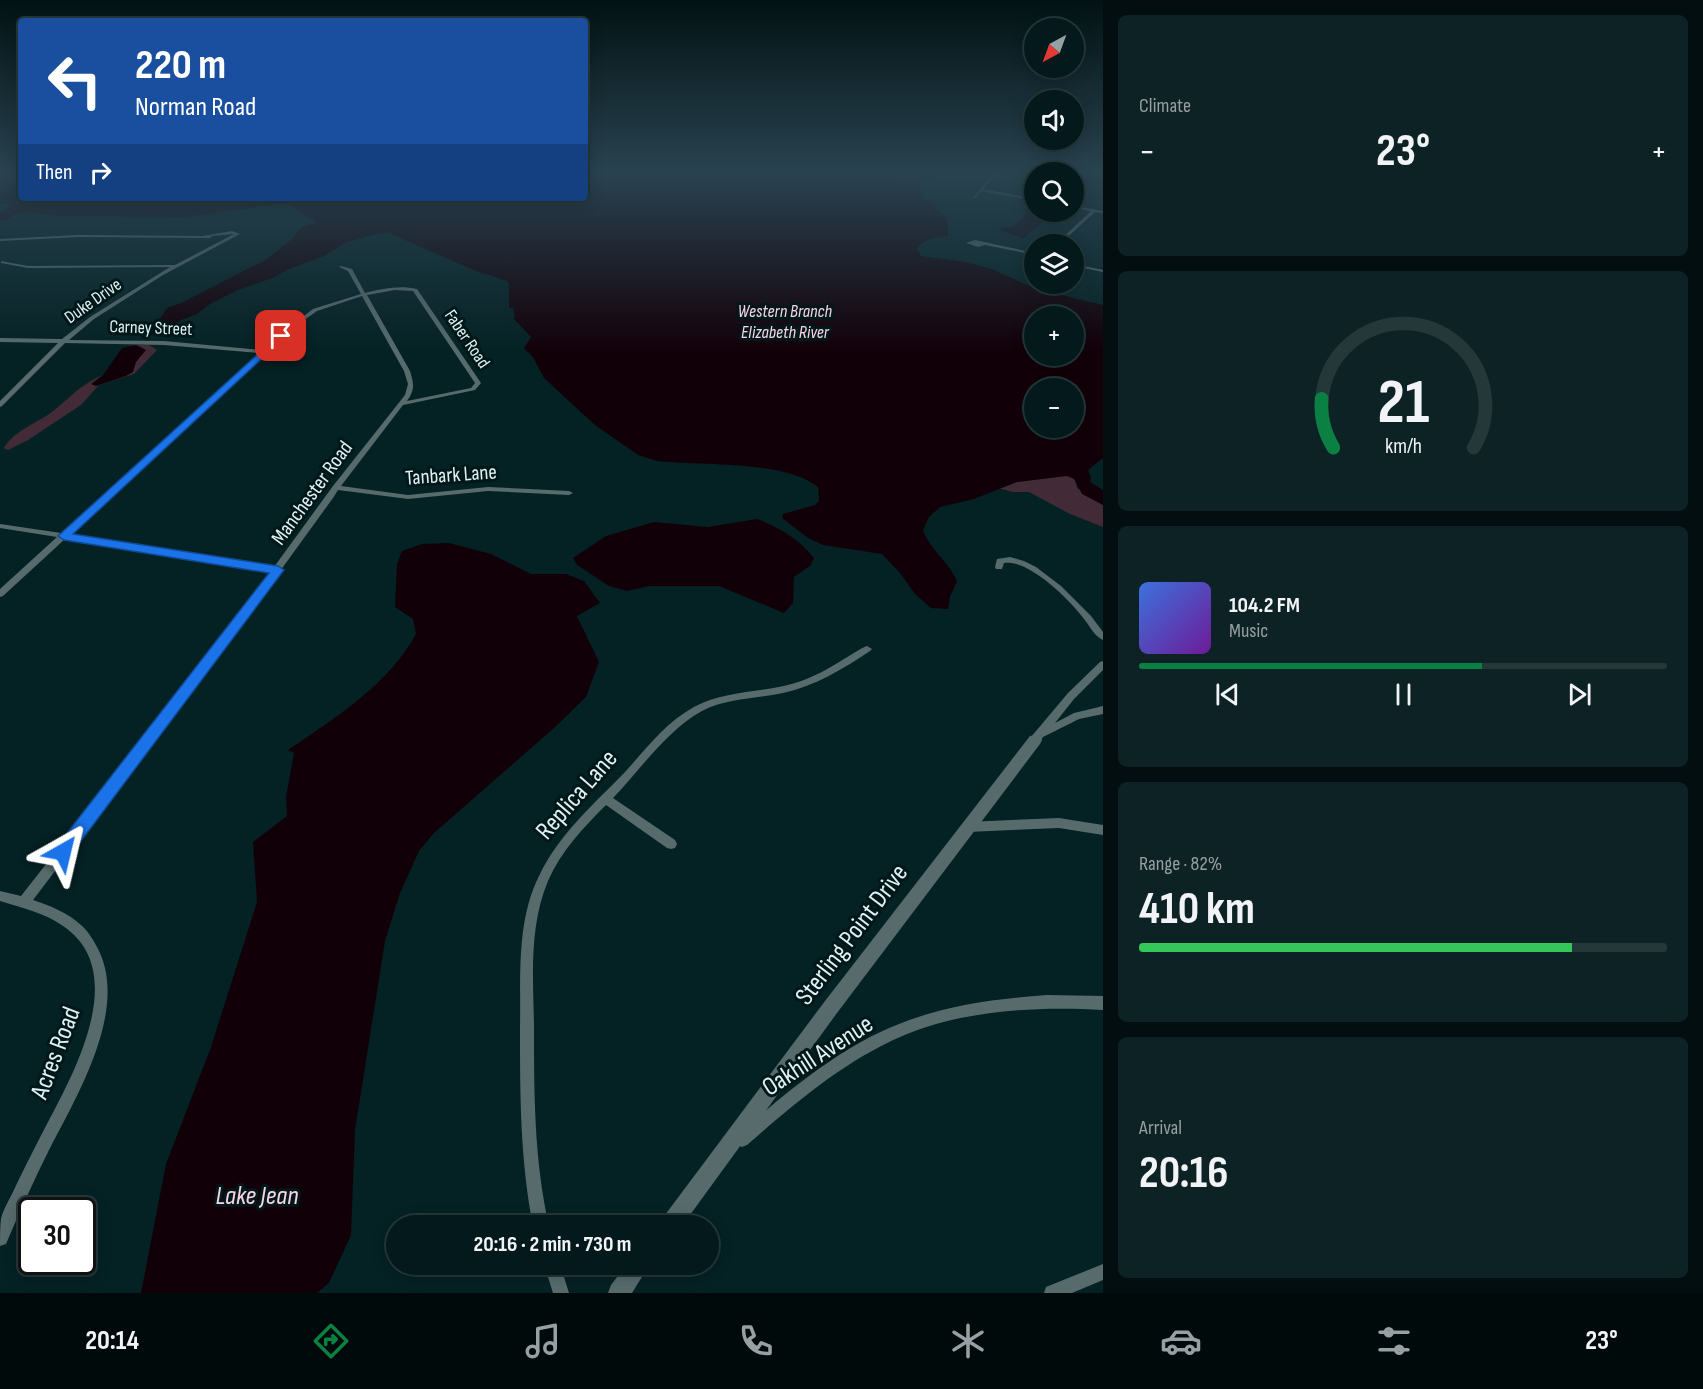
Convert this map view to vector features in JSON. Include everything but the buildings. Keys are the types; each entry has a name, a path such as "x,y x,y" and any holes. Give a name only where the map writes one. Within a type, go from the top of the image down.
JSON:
{"street":[{"name":"Duke Drive","path":"0,242 13,239 205,236 230,232"},
{"name":"Duke Drive","path":"0,405 63,341 119,300 176,266 238,234 233,232"},
{"name":"Duke Drive","path":"205,236 216,239 218,243"},
{"path":"986,244 1024,252"},
{"path":"0,254 1,267 20,265 176,266"},
{"name":"Manchester Road","path":"23,903 278,570 410,389 411,379 364,294 350,270 341,267"},
{"path":"1084,267 1103,271"},
{"name":"Faber Road","path":"364,294 406,287 415,290 478,382 478,386 473,389 401,404"},
{"path":"0,594 264,352 309,314 324,306 364,294"},
{"name":"Carney Street","path":"0,340 183,343 264,352"},
{"name":"Tanbark Lane","path":"336,488 408,497 488,489 569,493"},
{"path":"0,526 278,570"},
{"path":"999,567 1000,561 1013,559 1038,572 1079,607 1103,638"},
{"name":"Replica Lane","path":"539,1215 529,1160 526,1117 529,929 540,887 555,857 568,838 605,798 662,739 696,710 711,703 767,693 809,682 867,649"},
{"path":"1035,740 1071,696 1103,664"},
{"name":"Sterling Point Drive","path":"677,1215 967,827 1035,740 1063,722 1103,710"},
{"path":"605,798 671,844"},
{"path":"967,827 1059,823 1103,830"},
{"name":"Acres Road","path":"0,896 56,914 85,937 100,969 102,989 92,1040 80,1072 0,1238"},
{"name":"Oakhill Avenue","path":"716,1162 779,1109 876,1041 916,1025 958,1013 1045,1002 1103,1003"},
{"path":"1052,1293 1103,1272"},
{"path":"555,1275 561,1293"},
{"path":"619,1293 632,1275"}],"shaded area":[{"path":"136,345 149,345 157,350 134,374 99,385 81,405 28,440 8,450 4,448 18,433 49,414 80,388 103,375 92,384 136,362 143,348"},
{"path":"1067,475 1075,479 1077,488 1103,505 1103,527 1070,514 1029,492 1013,492 998,488 1017,482"}],"water":[{"name":"Western Branch Elizabeth River","path":"297,232 948,232 948,236 923,242 917,249 921,256 967,262 994,270 1024,284 1024,294 1057,294 1103,305 1103,458 1088,470 1091,477 1090,482 1103,490 1103,505 1082,494 1074,479 1067,476 1017,482 974,499 940,507 929,517 923,530 930,544 957,581 948,609 931,608 915,594 882,554 823,545 808,538 782,518 783,514 815,505 819,501 818,487 804,478 764,468 657,461 638,455 595,425 544,378 533,357 524,348 531,337 513,318 515,317 513,308 509,308 507,281 476,271 389,233 347,242 324,256 238,290 210,304 197,314 181,320 169,329 140,339 159,320 167,308 265,260"},
{"path":"1007,232 1030,232 1024,234 1024,237"},
{"path":"136,345 146,350 136,362 133,372 96,386 91,384 103,375 122,348"},
{"path":"757,519 788,534 814,558 810,566 794,577 793,603 784,613 719,586 649,586 627,591 609,586 577,565 573,558 606,536 654,522 708,527"},
{"name":"Lake Jean","path":"449,543 491,554 531,574 566,574 584,581 600,603 577,616 599,662 586,697 434,833 419,851 400,893 385,941 355,1130 351,1235 329,1283 317,1293 141,1293 166,1164 211,1047 257,902 253,842 287,816 286,797 294,753 288,750 342,713 376,685 391,669 416,634 413,619 395,607 397,564 402,551 422,544"}],"route":[{"path":"63,852 278,570 64,536 281,336"}]}
